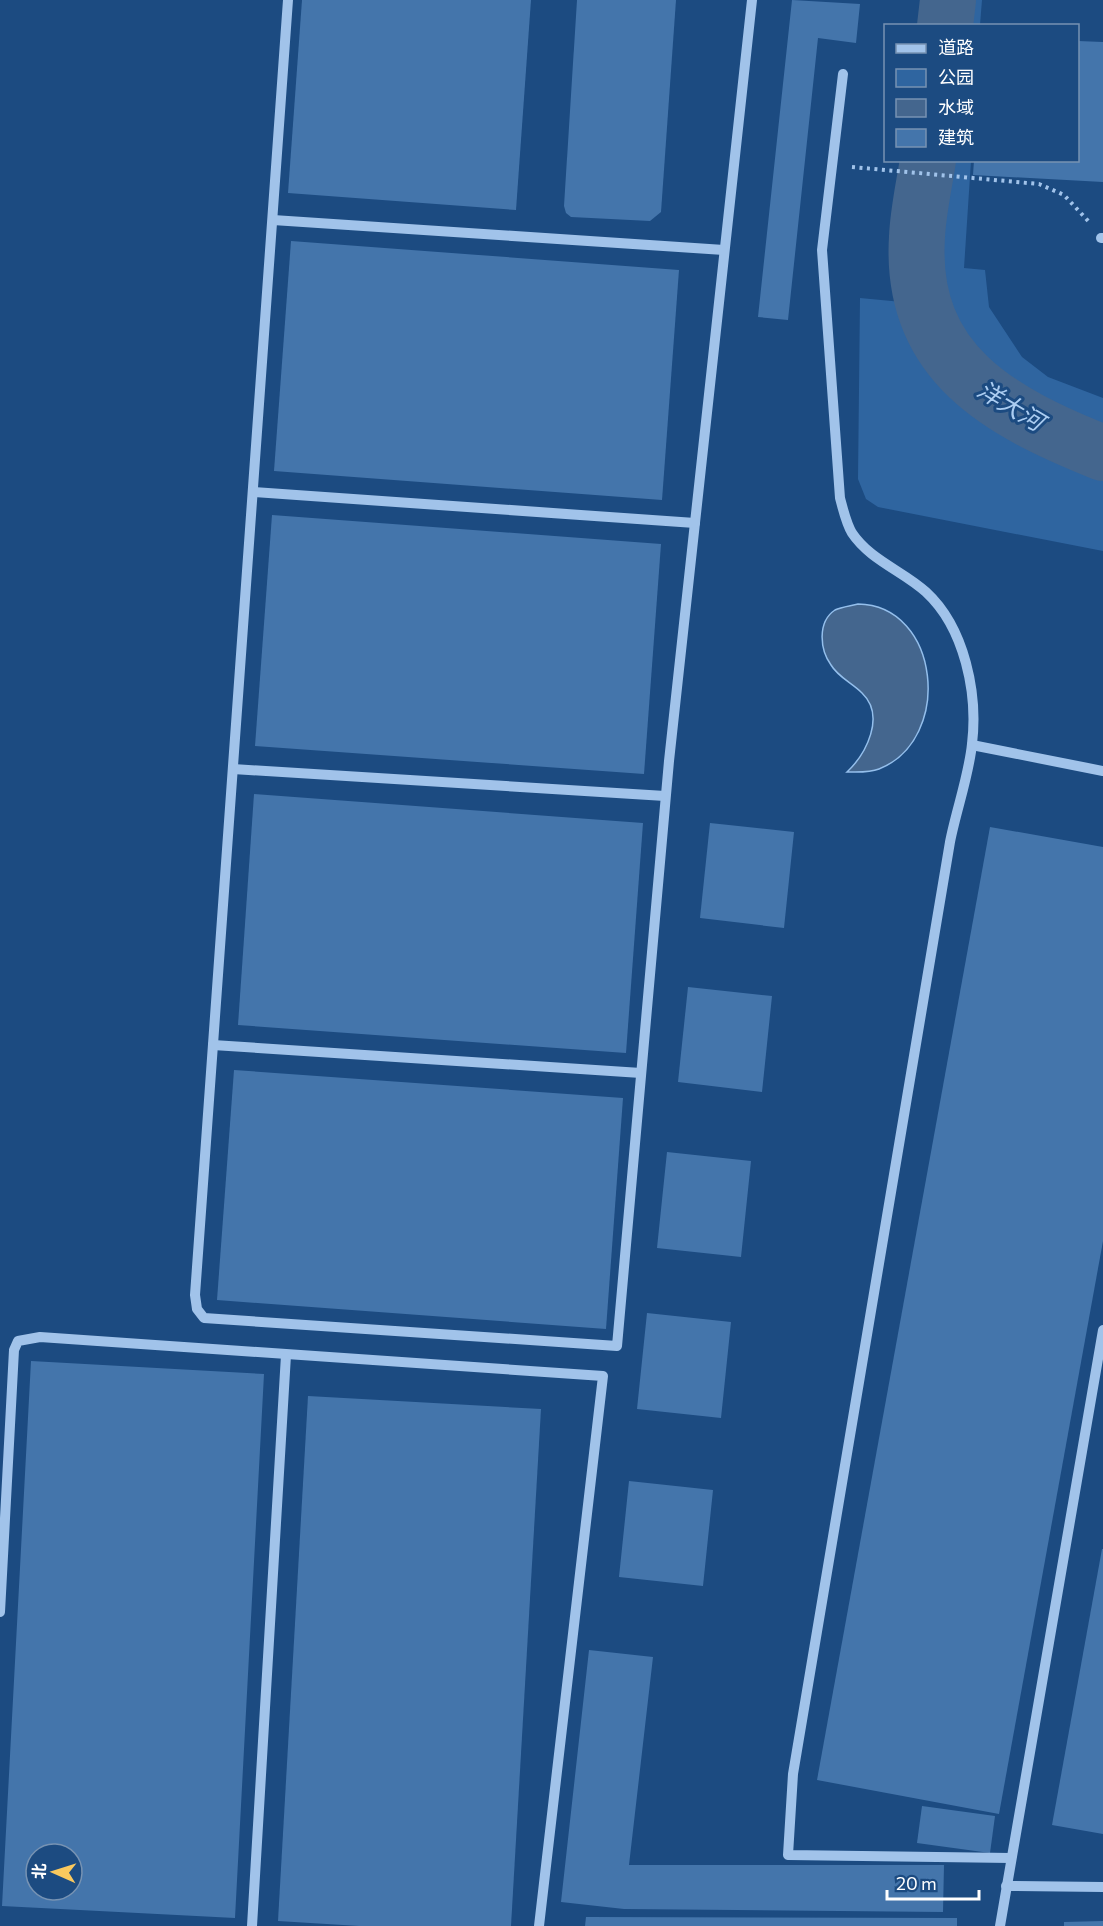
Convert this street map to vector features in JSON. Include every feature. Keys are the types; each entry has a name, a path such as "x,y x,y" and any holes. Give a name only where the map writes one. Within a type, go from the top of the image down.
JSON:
{"lane":[{"path":"288,0 195,1295 197,1309 204,1318 617,1346 665,796 752,0"},
{"path":"843,74 822,250 840,498 851,532 876,558 927,593 960,642 967,665 973,712 972,745 950,842 793,1774 788,1855 1011,1858"},
{"path":"273,220 724,250"},
{"path":"253,492 695,523"},
{"path":"972,745 1103,771"},
{"path":"233,769 665,796"},
{"path":"213,1045 641,1073"},
{"path":"1000,1926 1103,1330"},
{"path":"0,1612 14,1350 18,1341 40,1336 603,1376 539,1926"},
{"path":"252,1926 286,1355"},
{"path":"1006,1886 1103,1887"}],"path":[{"path":"832,165 1039,184 1064,195 1081,210 1102,238"}],"green space":[{"path":"930,0 982,0 980,24 928,24"},
{"path":"915,162 971,162 964,268 985,270 989,307 1022,357 1048,377 1103,398 1103,551 878,507 866,499 858,479 860,298 902,302"}],"water":[{"path":"858,604 886,610 906,626 920,649 927,676 927,704 919,731 903,753 879,769 847,772 861,755 871,734 872,713 869,702 862,693 837,673 827,659 822,636 829,615 837,609"}],"building":[{"path":"302,0 531,0 516,210 288,193"},
{"path":"577,0 676,0 661,212 650,221 571,217 566,213 564,206"},
{"path":"792,0 860,4 856,43 818,38 788,320 758,317"},
{"path":"1079,41 1103,42 1103,182 973,175 974,162 1079,162"},
{"path":"291,241 679,270 662,500 274,471"},
{"path":"272,515 661,544 644,774 255,746"},
{"path":"254,794 643,823 626,1053 238,1025"},
{"path":"710,823 794,832 784,928 700,918"},
{"path":"990,827 1103,847 1103,1241 999,1814 817,1780"},
{"path":"688,987 772,996 762,1092 678,1082"},
{"path":"234,1070 623,1098 606,1329 217,1300"},
{"path":"667,1152 751,1161 741,1257 657,1248"},
{"path":"647,1313 731,1322 721,1418 637,1409"},
{"path":"31,1361 264,1374 235,1918 2,1906"},
{"path":"308,1396 541,1409 511,1926 359,1926 278,1921"},
{"path":"629,1481 713,1490 703,1586 619,1577"},
{"path":"1103,1549 1103,1834 1052,1825"},
{"path":"589,1650 653,1657 629,1865 944,1865 943,1912 624,1909 561,1902"},
{"path":"922,1806 995,1816 990,1853 917,1843"},
{"path":"586,1917 957,1918 957,1926 585,1926"},
{"path":"1103,1921 1103,1926 1064,1926 1064,1922"}],"waterway":[{"name":"洋大河","path":"945,24 948,0"},
{"name":"洋大河","path":"928,162 917,237 919,281 928,319 945,350 969,377 997,400 1030,420 1103,453"}]}
